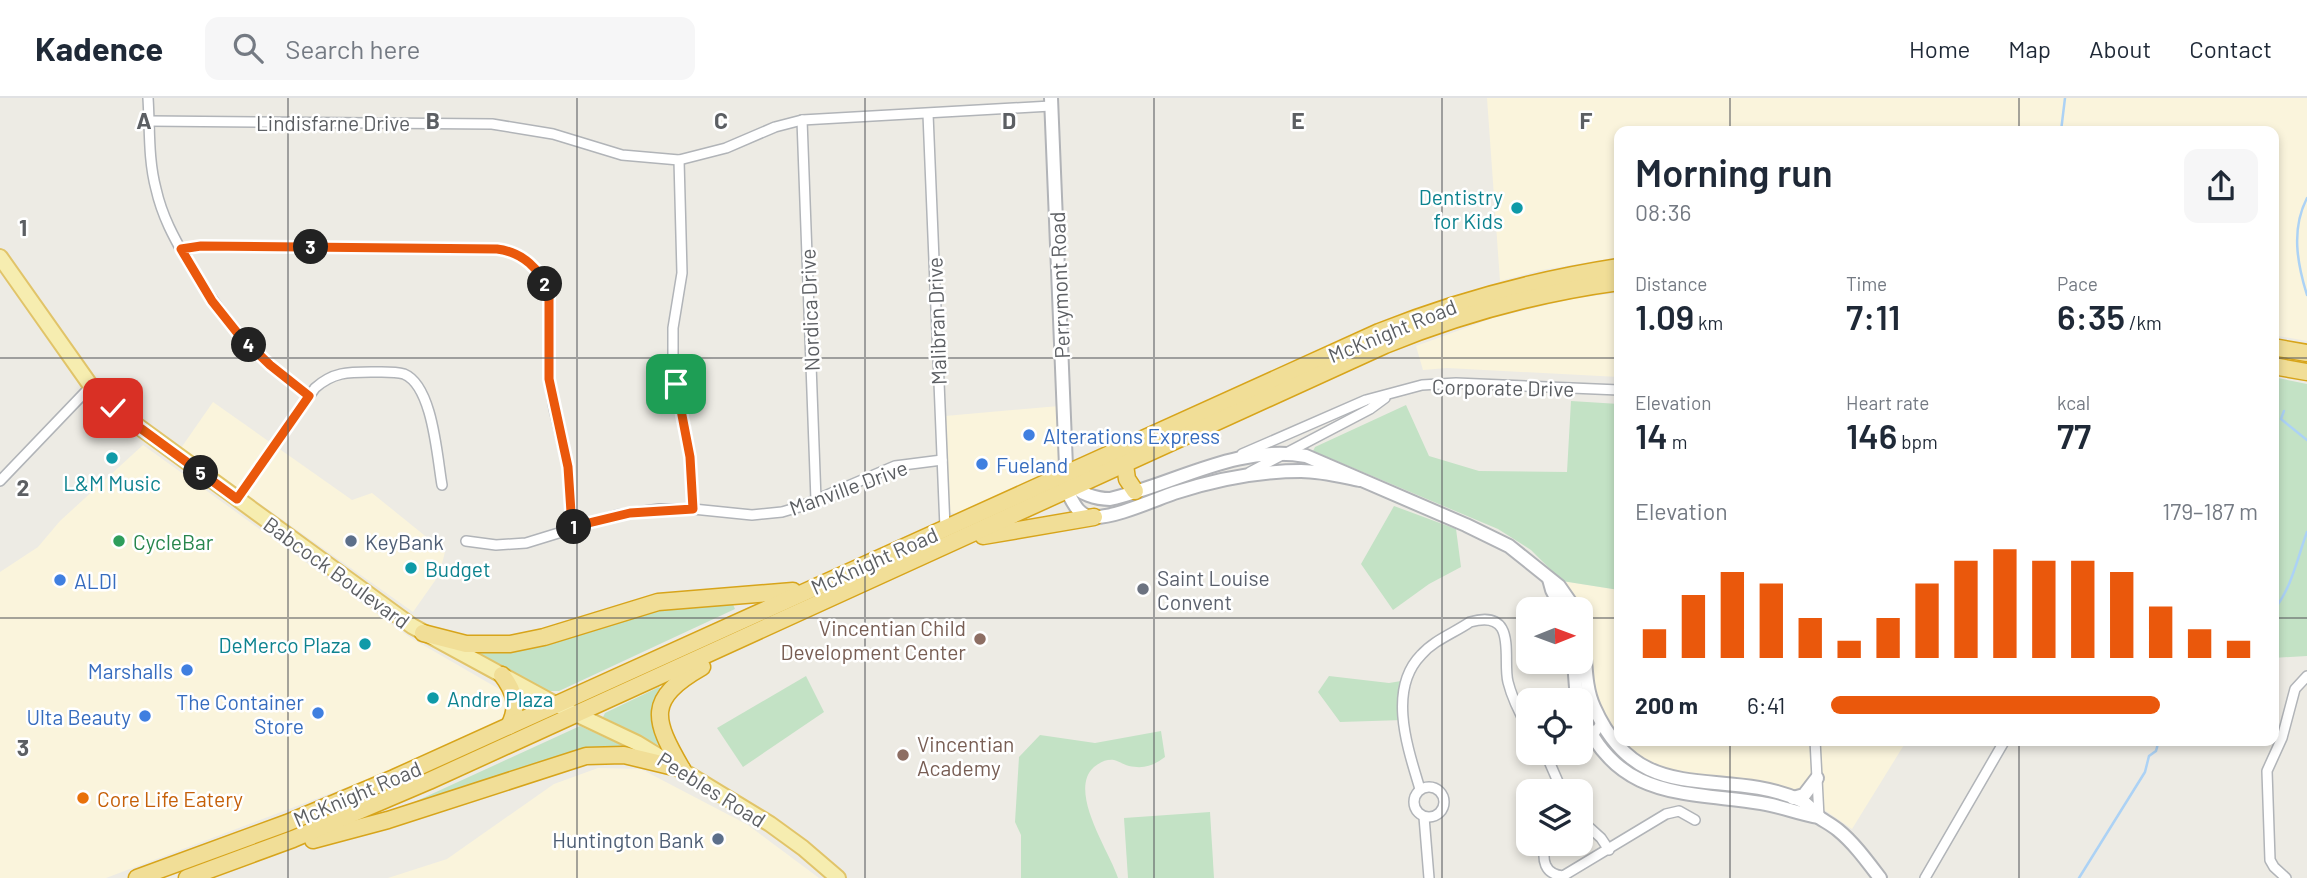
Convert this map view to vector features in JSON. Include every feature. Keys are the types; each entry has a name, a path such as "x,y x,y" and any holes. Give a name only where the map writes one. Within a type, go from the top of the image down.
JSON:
{"highway":[{"name":"McKnight Road","path":"137,878 346,799 1234,396 1427,313 1525,284 1614,268"},
{"name":"McKnight Road","path":"187,878 377,804 1360,356 1432,326 1528,298 1614,283"},
{"path":"2279,348 2307,353"},
{"path":"2279,367 2307,372"},
{"path":"1125,465 1127,479 1135,491"},
{"path":"956,541 1094,517"},
{"path":"423,633 466,643 510,644 544,637 658,602 771,594 819,585"},
{"path":"682,769 660,726 660,708 668,692 688,675 794,615"},
{"path":"502,676 512,690 515,702 509,726"},
{"path":"233,862 388,820 586,756 624,755 682,769"}],"main road":[{"name":"Babcock Boulevard","path":"0,257 91,386 113,408 423,633 557,705"},
{"name":"Peebles Road","path":"557,705 638,743 682,769 770,824 838,878"}],"street":[{"path":"148,98 155,186 164,216 181,249 212,301 239,335 270,365 309,396"},
{"name":"Lindisfarne Drive","path":"149,121 492,124 553,134 622,155 679,160 726,148 775,127 802,120 928,114 1051,102"},
{"name":"Perrymont Road","path":"1051,102 1066,472"},
{"name":"Malibran Drive","path":"928,114 944,528"},
{"name":"Nordica Drive","path":"802,120 816,500"},
{"path":"679,160 682,273 673,328 673,361 690,457 693,509"},
{"path":"181,249 215,246 497,249 509,251 525,259 544,281 549,293 549,379 568,467 572,527"},
{"path":"237,499 309,396 324,380 339,373 393,373 409,377 422,390 442,485"},
{"name":"Corporate Drive","path":"1230,459 1366,400 1422,385 1446,383 1614,390"},
{"path":"0,481 91,386"},
{"name":"Corporate Drive","path":"1235,478 1370,409 1390,395"},
{"path":"1071,489 1104,499 1230,459 1284,454 1313,458 1509,546 1559,586 1566,597"},
{"name":"Manville Drive","path":"466,541 515,544 630,513 693,509 763,515 791,510 895,466 942,460"},
{"path":"1066,472 1079,511 1094,517 1235,478 1300,471 1360,480"},
{"path":"1549,579 1556,597"},
{"path":"1420,789 1404,727 1403,704 1408,676 1415,661 1426,650 1470,622 1491,622 1504,634 1507,643 1508,684 1516,702"},
{"path":"1587,674 1588,688 1601,723 1614,739"},
{"path":"2279,745 2295,689 2307,676"},
{"path":"1593,726 1601,723"},
{"path":"1593,736 1625,771 1660,789 1774,805 1819,817"},
{"path":"1620,746 1642,767 1660,776 1770,791 1793,797 1809,805 1819,817 1846,838 1880,878"},
{"path":"1815,746 1819,817"},
{"path":"1925,878 2002,746"},
{"path":"2278,746 2267,771 2270,860 2287,878"},
{"path":"1793,797 1804,795 1817,778"},
{"path":"1434,788 1444,799 1440,813 1431,818 1424,817 1417,813 1414,798 1420,789 1434,788"},
{"path":"1543,856 1547,869 1563,876 1672,811 1679,811 1695,820"},
{"path":"1424,817 1429,878 1438,878"},
{"path":"1593,831 1609,850"}],"shaded area":[{"path":"1487,98 2307,98 2307,341 2279,336 2279,126 1614,126 1614,258 1542,270 1500,281"},
{"path":"1614,294 1614,377 1447,368 1423,370 1416,346 1493,318 1576,298"},
{"path":"213,402 352,500 372,493 445,552 439,575 413,612 181,448"},
{"path":"1059,406 1061,461 1048,471 956,514 949,512 945,416"},
{"path":"143,445 411,638 506,693 510,704 506,718 379,775 106,878 0,878 0,572 38,547 60,521"},
{"path":"1562,581 1614,589 1614,730 1594,694 1593,597 1572,597"},
{"path":"1626,746 1903,746 1852,829 1797,791 1673,773 1642,761"},
{"path":"598,768 641,769 748,825 819,878 388,878 447,859 554,784"}],"green space":[{"path":"2279,378 2307,384 2307,656 2279,658"},
{"path":"1571,401 1614,404 1614,589 1562,581 1531,550 1498,529 1313,451 1315,447 1406,405 1429,456 1479,471 1567,472"},
{"path":"1394,506 1456,529 1461,567 1429,584 1393,610 1361,564"},
{"path":"732,602 735,609 559,691 549,691 473,653 664,607"},
{"path":"806,676 824,712 743,767 717,728"},
{"path":"1329,676 1389,683 1407,680 1403,720 1340,722 1318,692"},
{"path":"659,687 662,690 653,719 660,746 603,717 605,713"},
{"path":"580,726 639,753 589,750 564,755 399,809"},
{"path":"1161,731 1165,757 1161,760 1139,767 1106,760 1094,767 1087,778 1085,791 1088,806 1118,878 1021,878 1021,835 1015,822 1019,757 1040,735 1095,743"},
{"path":"1210,812 1214,878 1128,878 1124,818"}],"waterway":[{"path":"2062,126 2065,98"},
{"path":"2307,198 2299,222 2297,246 2307,295"},
{"path":"2284,411 2281,419 2307,440"},
{"path":"2279,603 2307,532"},
{"path":"2079,878 2145,772 2149,756 2156,751 2157,746"}],"place":[{"name":"Dentistry for Kids","path":"1517,208"},
{"name":"Alterations Express","path":"1029,435"},
{"name":"L&M Music","path":"112,458"},
{"name":"Fueland","path":"982,464"},
{"name":"CycleBar","path":"119,541"},
{"name":"KeyBank","path":"351,541"},
{"name":"Budget","path":"411,568"},
{"name":"ALDI","path":"60,580"},
{"name":"Saint Louise Convent","path":"1143,589"},
{"name":"Vincentian Child Development Center","path":"980,639"},
{"name":"DeMerco Plaza","path":"365,644"},
{"name":"Marshalls","path":"187,670"},
{"name":"Andre Plaza","path":"433,698"},
{"name":"The Container Store","path":"318,713"},
{"name":"Ulta Beauty","path":"145,716"},
{"name":"Vincentian Academy","path":"903,755"},
{"name":"Core Life Eatery","path":"83,798"},
{"name":"Huntington Bank","path":"718,839"}],"route":[{"path":"113,408 237,499 309,396 256,352 219,312 181,249 201,246 497,249 516,253 525,259 538,272 549,293 549,379 568,467 572,527 630,513 659,509 693,509 687,434 676,384"}]}
